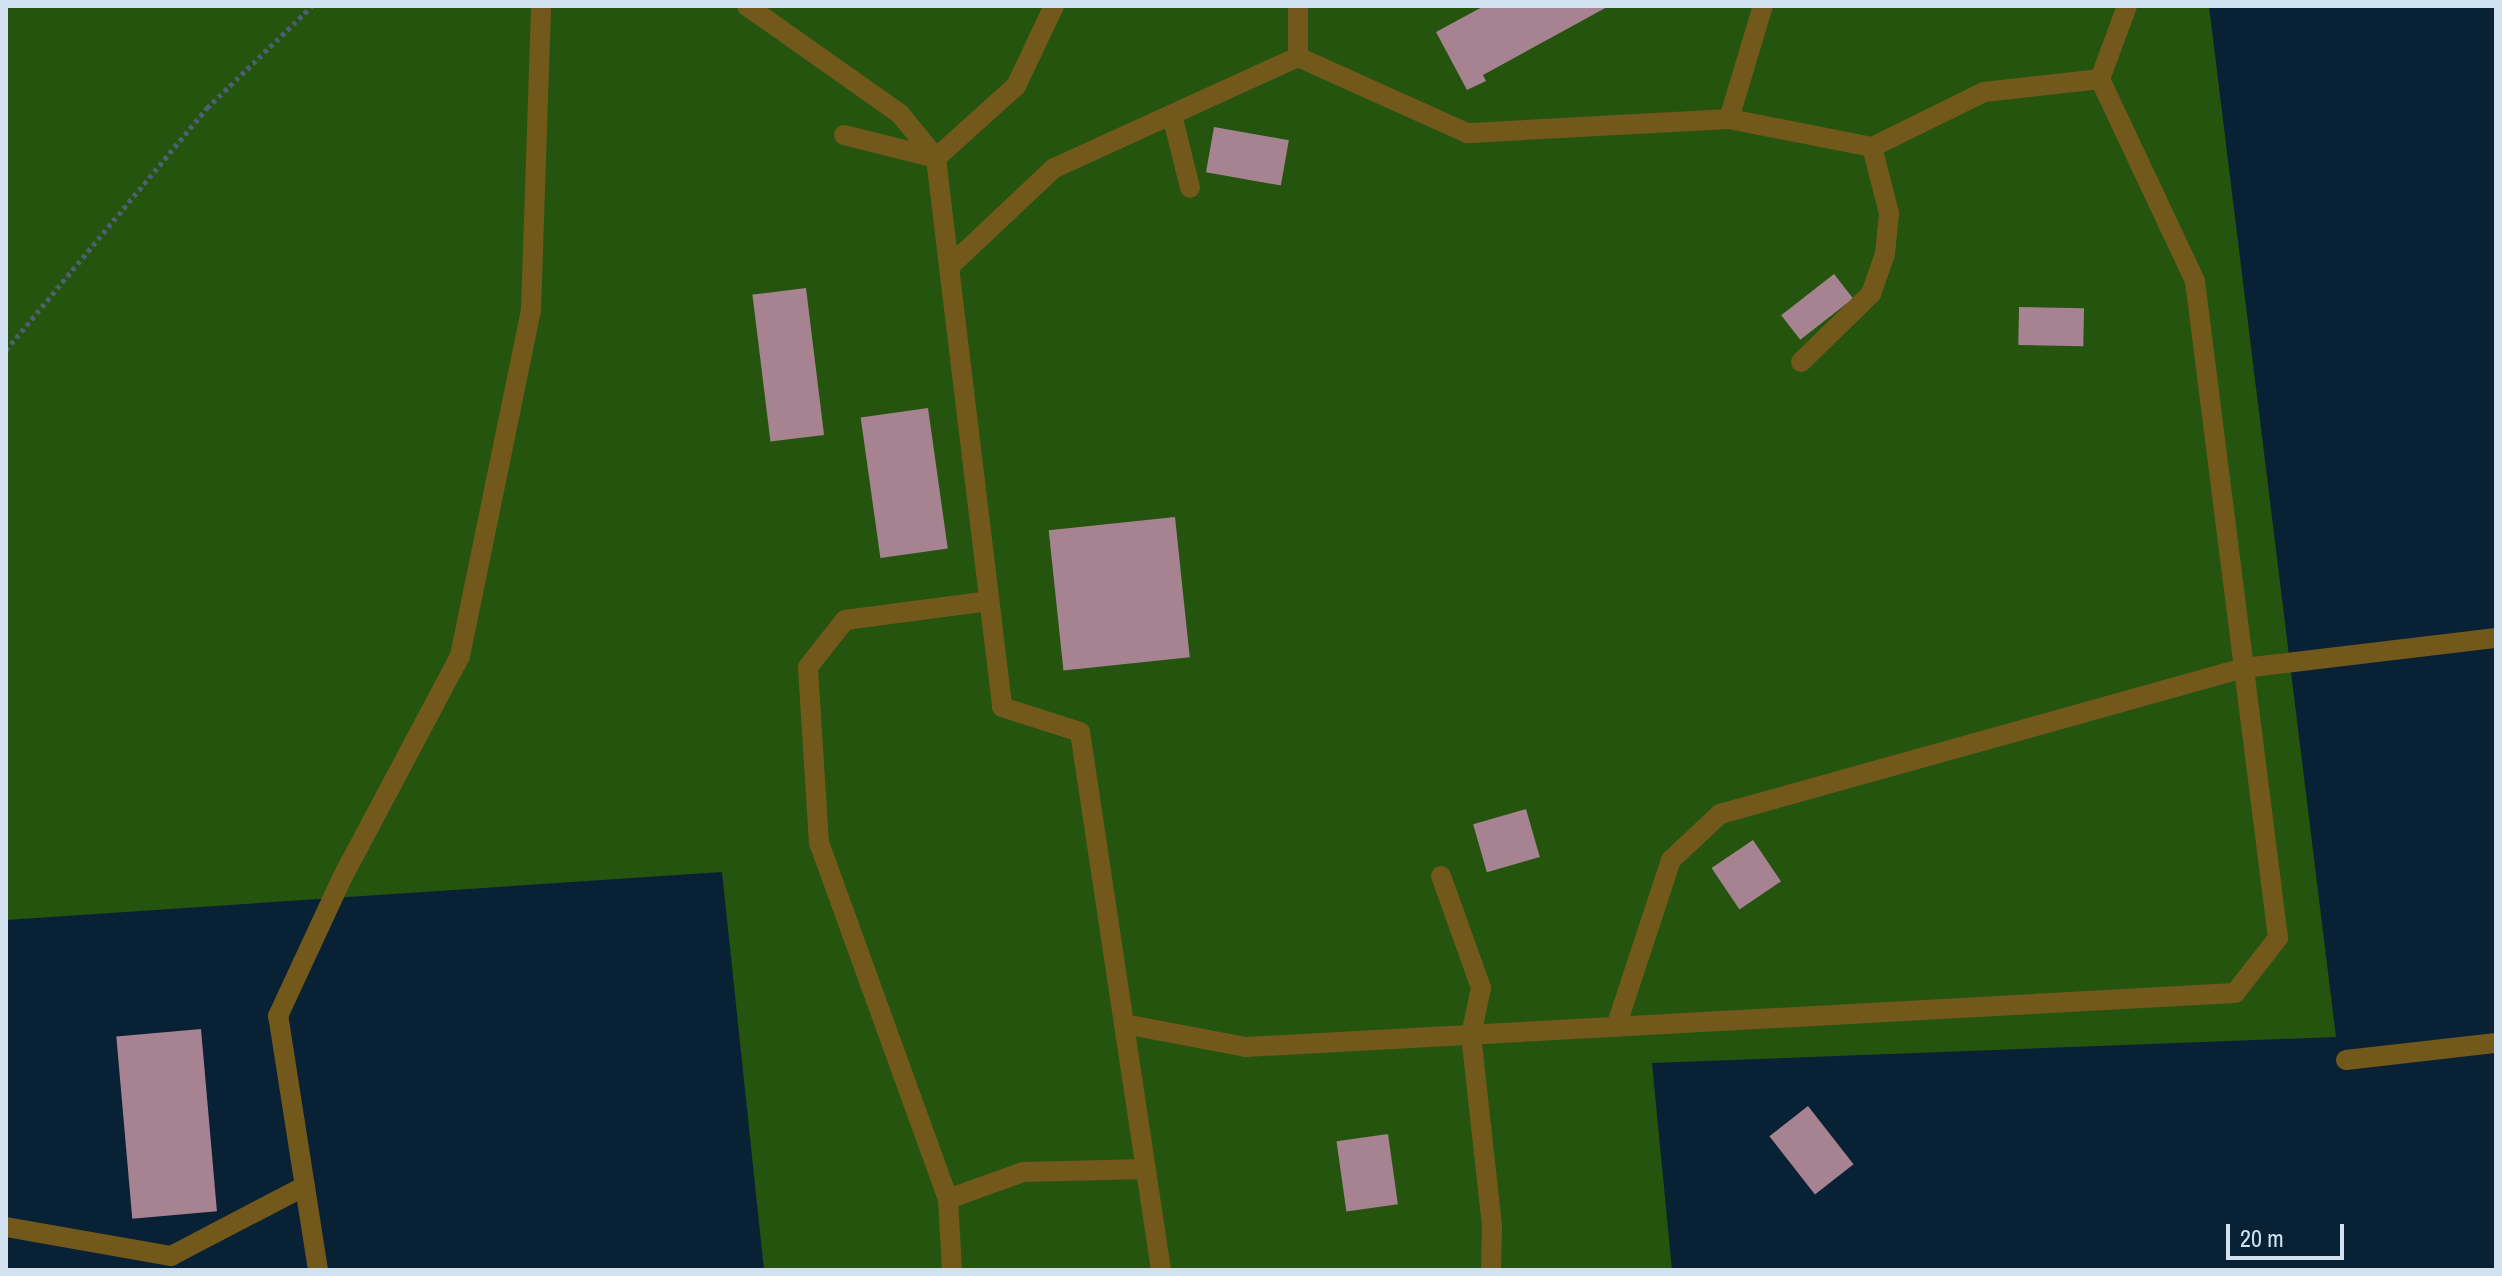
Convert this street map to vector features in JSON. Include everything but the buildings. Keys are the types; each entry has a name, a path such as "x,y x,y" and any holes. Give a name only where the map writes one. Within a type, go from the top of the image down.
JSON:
{"lane":[{"path":"318,1270 278,1016 342,878 460,656 531,310 541,6"},
{"path":"747,6 900,114 936,158 1002,707 1080,732 1161,1270"},
{"path":"936,158 1016,86 1054,6"},
{"path":"1298,6 1298,57"},
{"path":"1729,119 1763,6"},
{"path":"1124,1024 1246,1047 2235,993 2278,938 2195,281 2100,79 2127,6"},
{"path":"949,267 1054,168 1298,57 1467,133 1729,119 1872,147 1984,92 2100,79"},
{"path":"1172,115 1190,188"},
{"path":"844,135 936,158"},
{"path":"1801,362 1871,294 1885,254 1889,213 1872,147"},
{"path":"952,1270 948,1199 819,843 808,667 845,620 989,601"},
{"path":"1616,1027 1671,860 1720,814 2244,668 2496,638"},
{"path":"1441,876 1481,988 1471,1035 1492,1226 1491,1270"},
{"path":"2346,1060 2496,1043"},
{"path":"948,1199 1023,1172 1146,1169"},
{"path":"6,1227 171,1256 305,1186"}],"path":[{"path":"6,350 207,108 312,6"}],"green space":[{"path":"6,6 2209,6 2336,1037 1652,1063 1672,1270 764,1270 722,872 6,920"}]}
